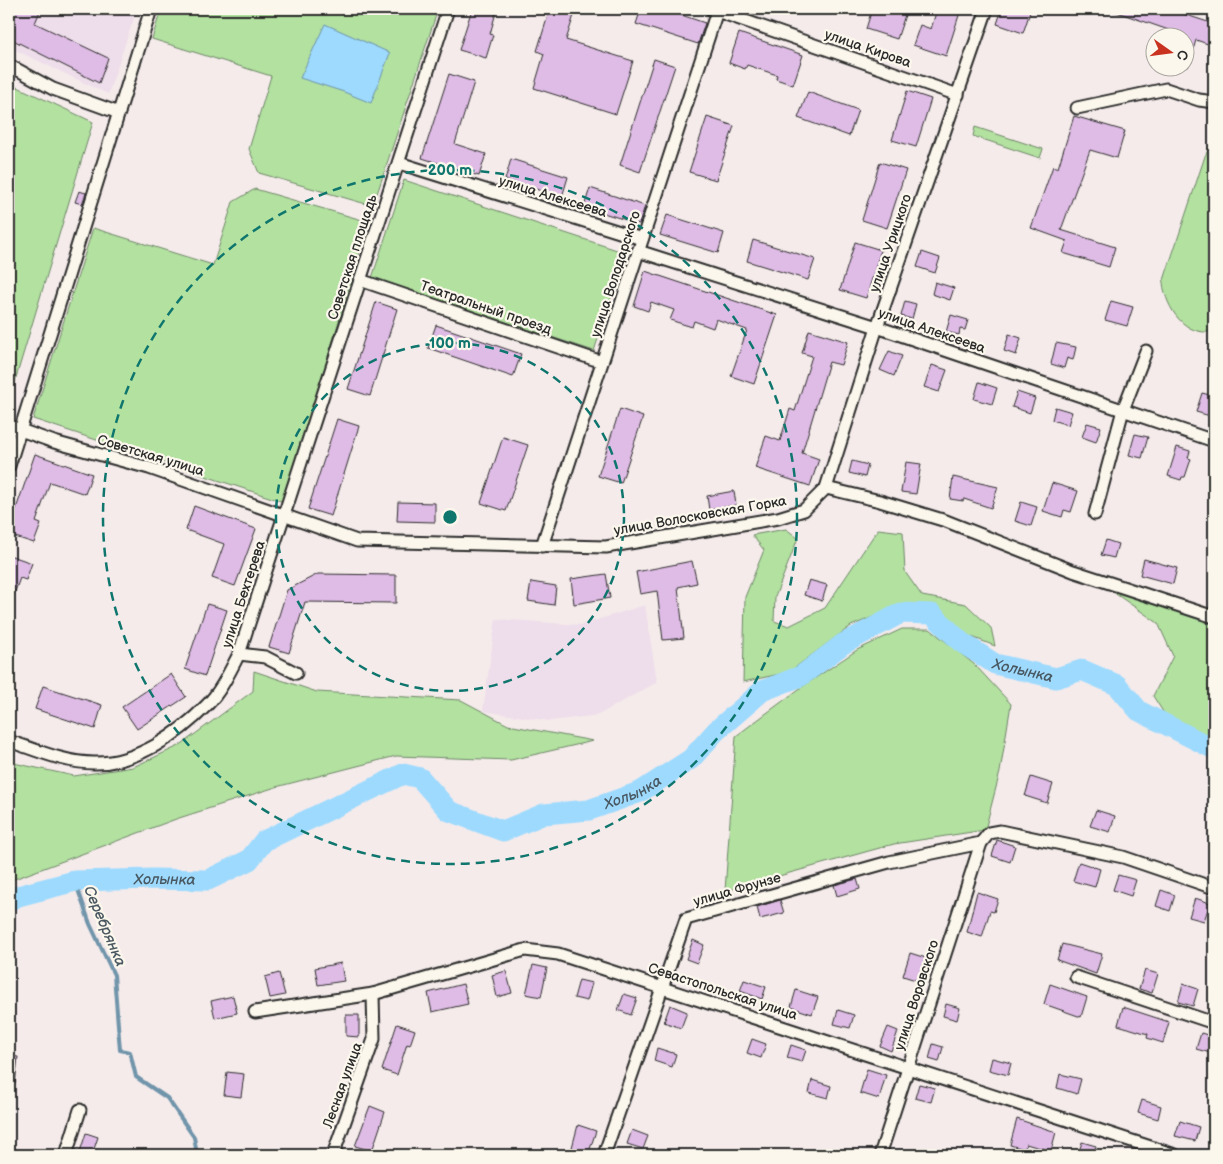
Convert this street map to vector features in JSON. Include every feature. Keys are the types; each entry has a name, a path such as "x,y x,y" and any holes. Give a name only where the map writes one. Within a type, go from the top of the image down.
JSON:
{"street":[{"path":"9,466 151,9"},
{"name":"Советская площадь","path":"285,514 448,9"},
{"name":"улица Урицкого","path":"826,488 877,327 987,9"},
{"name":"улица Кирова","path":"714,10 958,95"},
{"name":"улица Володарского","path":"542,546 714,10"},
{"path":"9,65 53,89 119,113"},
{"path":"1077,108 1166,89 1199,100 1214,102"},
{"name":"улица Алексеева","path":"399,163 642,239"},
{"name":"улица Алексеева","path":"638,251 877,327 1214,441"},
{"name":"Театральный проезд","path":"360,280 602,362"},
{"path":"1095,514 1123,410 1146,351"},
{"name":"Советская улица","path":"9,426 54,442 149,468 285,514"},
{"path":"826,488 880,501 946,521 1073,571 1214,617"},
{"name":"улица Волосковская Горка","path":"285,514 357,541 606,547 778,518 804,510 826,488"},
{"name":"улица Бехтерева","path":"9,741 65,759 94,763 126,758 170,736 207,705 225,680 240,654 285,514"},
{"path":"240,654 265,657 296,673"},
{"path":"981,843 989,833 1000,831 1123,857 1214,888"},
{"name":"улица Фрунзе","path":"604,1155 664,987 686,919 889,862 981,843"},
{"name":"улица Воровского","path":"880,1155 981,843"},
{"name":"Севастопольская улица","path":"255,1012 373,994 525,950 558,954 1175,1155"},
{"path":"1076,977 1214,1024"},
{"name":"Лесная улица","path":"333,1155 374,1039 373,994"},
{"path":"66,1155 80,1110"}],"shaded area":[{"path":"9,9 137,9 108,94 9,47"},
{"path":"645,605 657,682 598,715 550,721 483,711 496,619 581,625"}],"green space":[{"path":"161,9 438,9 373,206 259,173 249,149 271,76 152,39"},
{"path":"9,83 93,122 9,401"},
{"path":"975,127 1043,149 1040,158 973,136"},
{"path":"1214,139 1214,331 1204,332 1194,330 1179,319 1168,302 1163,283 1205,156"},
{"path":"404,180 626,253 594,351 372,278"},
{"path":"255,189 369,222 284,502 33,419 93,228 213,265 233,202"},
{"path":"786,529 798,538 775,597 774,621 789,626 825,608 878,529 903,532 905,572 922,596 966,604 991,628 995,646 959,632 930,606 892,609 851,626 789,672 743,682 745,597 764,550 752,535"},
{"path":"1091,577 1214,618 1214,746 1165,715 1153,696 1173,656 1158,623"},
{"path":"902,629 930,629 975,665 1011,704 1000,772 985,830 894,844 725,891 736,736 799,689 857,650"},
{"path":"254,671 317,692 461,700 508,725 593,741 511,760 396,756 276,787 176,819 9,881 9,762 74,776 133,767 179,746 253,691"}],"water":[{"path":"325,24 390,53 371,103 300,78"}],"building":[{"path":"14,9 41,9 35,23 108,58 99,83 9,38 9,20"},
{"path":"472,9 497,9 490,34 493,35 486,58 459,50"},
{"path":"550,9 576,9 566,40 633,61 616,114 534,88 544,54 537,51"},
{"path":"641,9 664,9 705,23 698,44 636,24"},
{"path":"872,9 907,9 897,39 866,29"},
{"path":"937,9 961,9 946,56 913,45 920,25 931,29"},
{"path":"1002,9 1031,9 1023,33 997,24"},
{"path":"1108,9 1168,9 1214,24 1214,46 1196,40 1196,28 1163,28"},
{"path":"739,33 803,55 793,85 776,79 777,75 747,65 745,69 729,63"},
{"path":"654,59 675,66 640,172 620,165"},
{"path":"449,74 474,82 455,144 486,154 479,176 422,158"},
{"path":"907,91 931,99 916,147 892,140"},
{"path":"808,92 858,110 849,136 798,118"},
{"path":"1074,116 1125,131 1117,158 1090,150 1061,230 1115,247 1109,267 1063,253 1067,241 1031,228 1053,166 1058,168"},
{"path":"707,117 734,126 716,180 689,172"},
{"path":"511,159 568,177 562,197 505,180"},
{"path":"880,162 906,170 887,228 862,220"},
{"path":"590,188 645,206 639,224 584,207"},
{"path":"79,191 86,193 82,204 75,202"},
{"path":"667,215 724,233 718,253 660,235"},
{"path":"753,240 815,259 808,280 747,261"},
{"path":"855,242 881,250 866,298 840,290"},
{"path":"922,252 940,258 935,273 917,267"},
{"path":"645,271 777,315 754,384 731,376 747,330 716,319 713,328 694,321 692,327 670,320 674,310 651,302 648,311 634,306"},
{"path":"935,282 954,288 950,300 932,294"},
{"path":"905,301 916,304 912,319 901,316"},
{"path":"1111,301 1133,307 1127,326 1105,320"},
{"path":"376,302 397,309 370,396 348,389"},
{"path":"951,315 968,320 965,330 960,329 959,335 946,332"},
{"path":"436,325 521,354 513,377 428,348"},
{"path":"809,330 848,342 841,365 829,362 802,453 819,459 810,486 755,468 766,436 780,441 790,409 795,411 812,356 802,353"},
{"path":"1009,334 1021,338 1016,355 1004,351"},
{"path":"1056,343 1076,347 1073,360 1067,358 1064,368 1051,364"},
{"path":"889,351 902,356 894,376 880,370"},
{"path":"932,365 947,370 939,392 924,387"},
{"path":"979,382 997,388 992,404 974,399"},
{"path":"1017,392 1035,398 1030,413 1012,407"},
{"path":"1202,393 1214,396 1214,417 1196,412"},
{"path":"1055,407 1072,412 1068,425 1052,420"},
{"path":"620,409 643,417 621,483 598,476"},
{"path":"337,419 359,426 331,516 308,509"},
{"path":"1087,423 1101,427 1096,442 1082,437"},
{"path":"1135,434 1148,437 1142,458 1129,455"},
{"path":"503,437 528,445 506,511 481,503"},
{"path":"1177,447 1190,451 1188,458 1191,459 1185,477 1182,477 1181,480 1168,476"},
{"path":"35,454 92,474 85,494 50,482 36,522 41,524 34,543 9,535 9,529"},
{"path":"852,461 868,465 865,477 849,473"},
{"path":"906,462 921,464 916,494 901,492"},
{"path":"953,477 998,487 991,508 964,499 963,501 950,499"},
{"path":"1052,483 1078,491 1071,512 1064,510 1062,517 1043,511"},
{"path":"734,491 736,505 709,510 707,496"},
{"path":"398,502 435,503 435,522 397,521"},
{"path":"1021,502 1037,507 1031,526 1015,521"},
{"path":"194,506 256,529 235,586 212,578 224,544 186,530"},
{"path":"1106,540 1118,544 1114,558 1101,555"},
{"path":"9,555 32,563 26,580 20,578 10,605"},
{"path":"1144,559 1177,568 1173,584 1140,575"},
{"path":"692,561 697,583 678,587 684,638 663,640 657,591 640,594 636,572"},
{"path":"318,574 396,575 396,603 305,602 289,653 269,647 287,590"},
{"path":"606,574 610,598 574,604 571,579"},
{"path":"809,580 827,585 822,601 804,595"},
{"path":"531,582 556,586 554,605 528,601"},
{"path":"207,604 227,610 205,676 185,669"},
{"path":"171,674 186,697 137,729 122,707"},
{"path":"43,686 102,705 95,729 35,709"},
{"path":"1031,777 1053,784 1047,803 1025,796"},
{"path":"1096,810 1115,816 1110,832 1090,826"},
{"path":"997,840 1015,846 1010,862 992,856"},
{"path":"1079,862 1100,869 1095,887 1073,881"},
{"path":"1118,875 1136,880 1131,896 1113,890"},
{"path":"857,879 860,889 837,896 834,885"},
{"path":"1161,890 1175,895 1170,911 1156,906"},
{"path":"977,892 998,899 994,912 990,911 982,937 967,932"},
{"path":"1195,898 1210,903 1204,921 1189,917"},
{"path":"780,900 784,913 760,919 757,907"},
{"path":"693,940 704,945 697,963 686,959"},
{"path":"1062,944 1102,954 1096,974 1057,960"},
{"path":"910,953 926,958 919,981 903,976"},
{"path":"341,963 344,981 318,985 315,968"},
{"path":"533,965 547,968 541,997 526,994"},
{"path":"1145,970 1158,974 1152,993 1139,989"},
{"path":"506,971 512,993 497,997 492,975"},
{"path":"279,973 285,995 270,998 265,977"},
{"path":"579,980 592,983 587,1001 574,998"},
{"path":"744,980 766,987 762,999 740,991"},
{"path":"463,984 468,1004 432,1012 428,993"},
{"path":"1050,984 1087,997 1081,1017 1044,1004"},
{"path":"1183,984 1198,989 1193,1006 1178,1002"},
{"path":"796,990 818,997 812,1014 791,1007"},
{"path":"624,994 637,998 631,1015 618,1010"},
{"path":"233,996 237,1013 215,1018 211,1001"},
{"path":"946,1004 960,1008 957,1020 943,1016"},
{"path":"670,1005 687,1012 681,1028 664,1022"},
{"path":"1123,1007 1169,1022 1163,1043 1147,1038 1148,1034 1118,1025"},
{"path":"838,1010 854,1015 850,1028 834,1024"},
{"path":"346,1015 359,1015 359,1037 346,1036"},
{"path":"397,1024 415,1030 410,1045 407,1044 397,1075 382,1070"},
{"path":"888,1027 898,1031 891,1051 880,1046"},
{"path":"1201,1033 1214,1037 1214,1054 1196,1049"},
{"path":"752,1039 766,1044 761,1058 747,1053"},
{"path":"933,1044 943,1047 939,1062 929,1059"},
{"path":"791,1045 806,1050 802,1062 787,1058"},
{"path":"657,1048 676,1054 672,1067 654,1061"},
{"path":"9,1056 18,1057 15,1084 9,1084"},
{"path":"992,1058 1011,1063 1008,1075 989,1070"},
{"path":"867,1069 886,1075 879,1099 860,1093"},
{"path":"227,1072 244,1074 241,1097 224,1095"},
{"path":"1060,1074 1081,1079 1077,1094 1057,1088"},
{"path":"812,1080 831,1086 828,1098 809,1093"},
{"path":"919,1084 935,1088 931,1102 915,1098"},
{"path":"1142,1100 1161,1106 1158,1119 1138,1113"},
{"path":"370,1106 385,1112 372,1151 355,1146"},
{"path":"1017,1119 1056,1132 1051,1151 1026,1144 1024,1149 1010,1145"},
{"path":"1180,1121 1199,1127 1195,1141 1175,1136"},
{"path":"578,1125 596,1131 588,1155 570,1155"},
{"path":"632,1130 648,1136 643,1149 627,1144"},
{"path":"86,1133 98,1137 92,1155 79,1155"},
{"path":"1082,1142 1096,1146 1094,1155 1078,1155"}],"waterway":[{"name":"Холынка","path":"9,901 18,896 75,881 208,880 249,860 264,841 403,774 420,778 449,811 503,831 544,814 589,810 640,792 691,759 716,731 762,691 801,676 843,644 901,613 932,614 961,642 995,664 1056,678 1082,670 1117,685 1139,711 1214,749"},
{"name":"Серебрянка","path":"75,881 90,924 114,975 120,1050 130,1052 136,1077 167,1098 194,1137 197,1155"}]}
